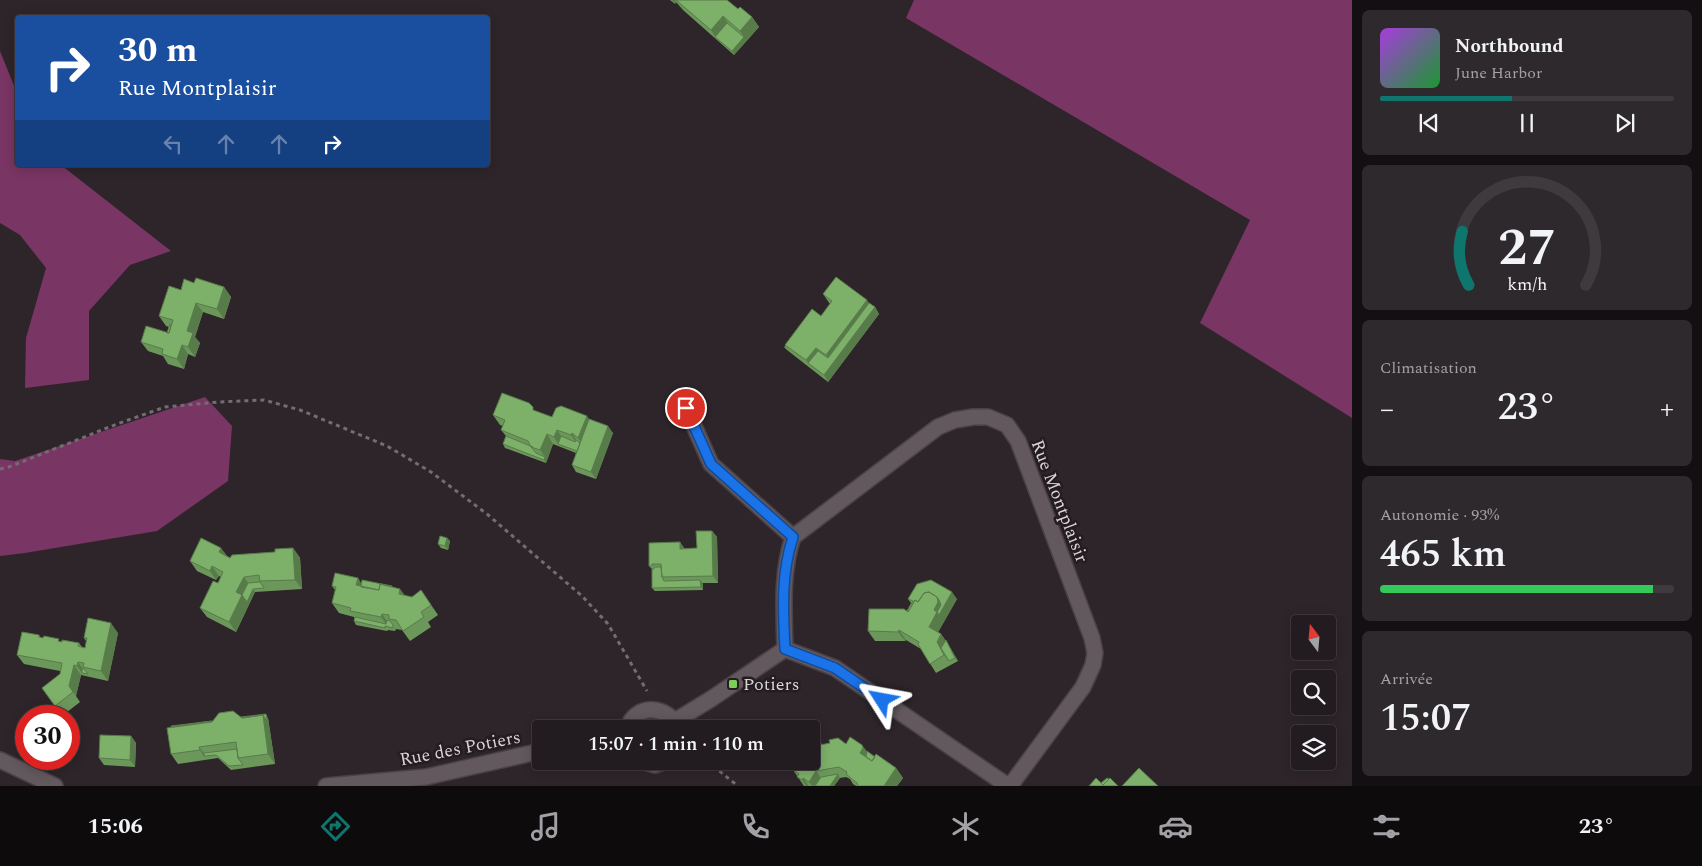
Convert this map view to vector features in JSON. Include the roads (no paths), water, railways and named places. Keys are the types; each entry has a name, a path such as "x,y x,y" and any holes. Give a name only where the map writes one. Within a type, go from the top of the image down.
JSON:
{"street":[{"path":"684,720 785,649 784,578 788,552 793,537 711,464 686,408"},
{"name":"Rue Montplaisir","path":"785,649 835,668 1009,786 1083,687 1095,653 1092,638 1018,441 1007,425 988,417 955,420 938,427 793,537"},
{"path":"633,720 642,712 653,710 669,715 673,720"},
{"name":"Rue des Potiers","path":"326,786 426,778 532,752"},
{"path":"0,760 55,786"}],"place":[{"name":"Potiers","path":"733,684"}]}
